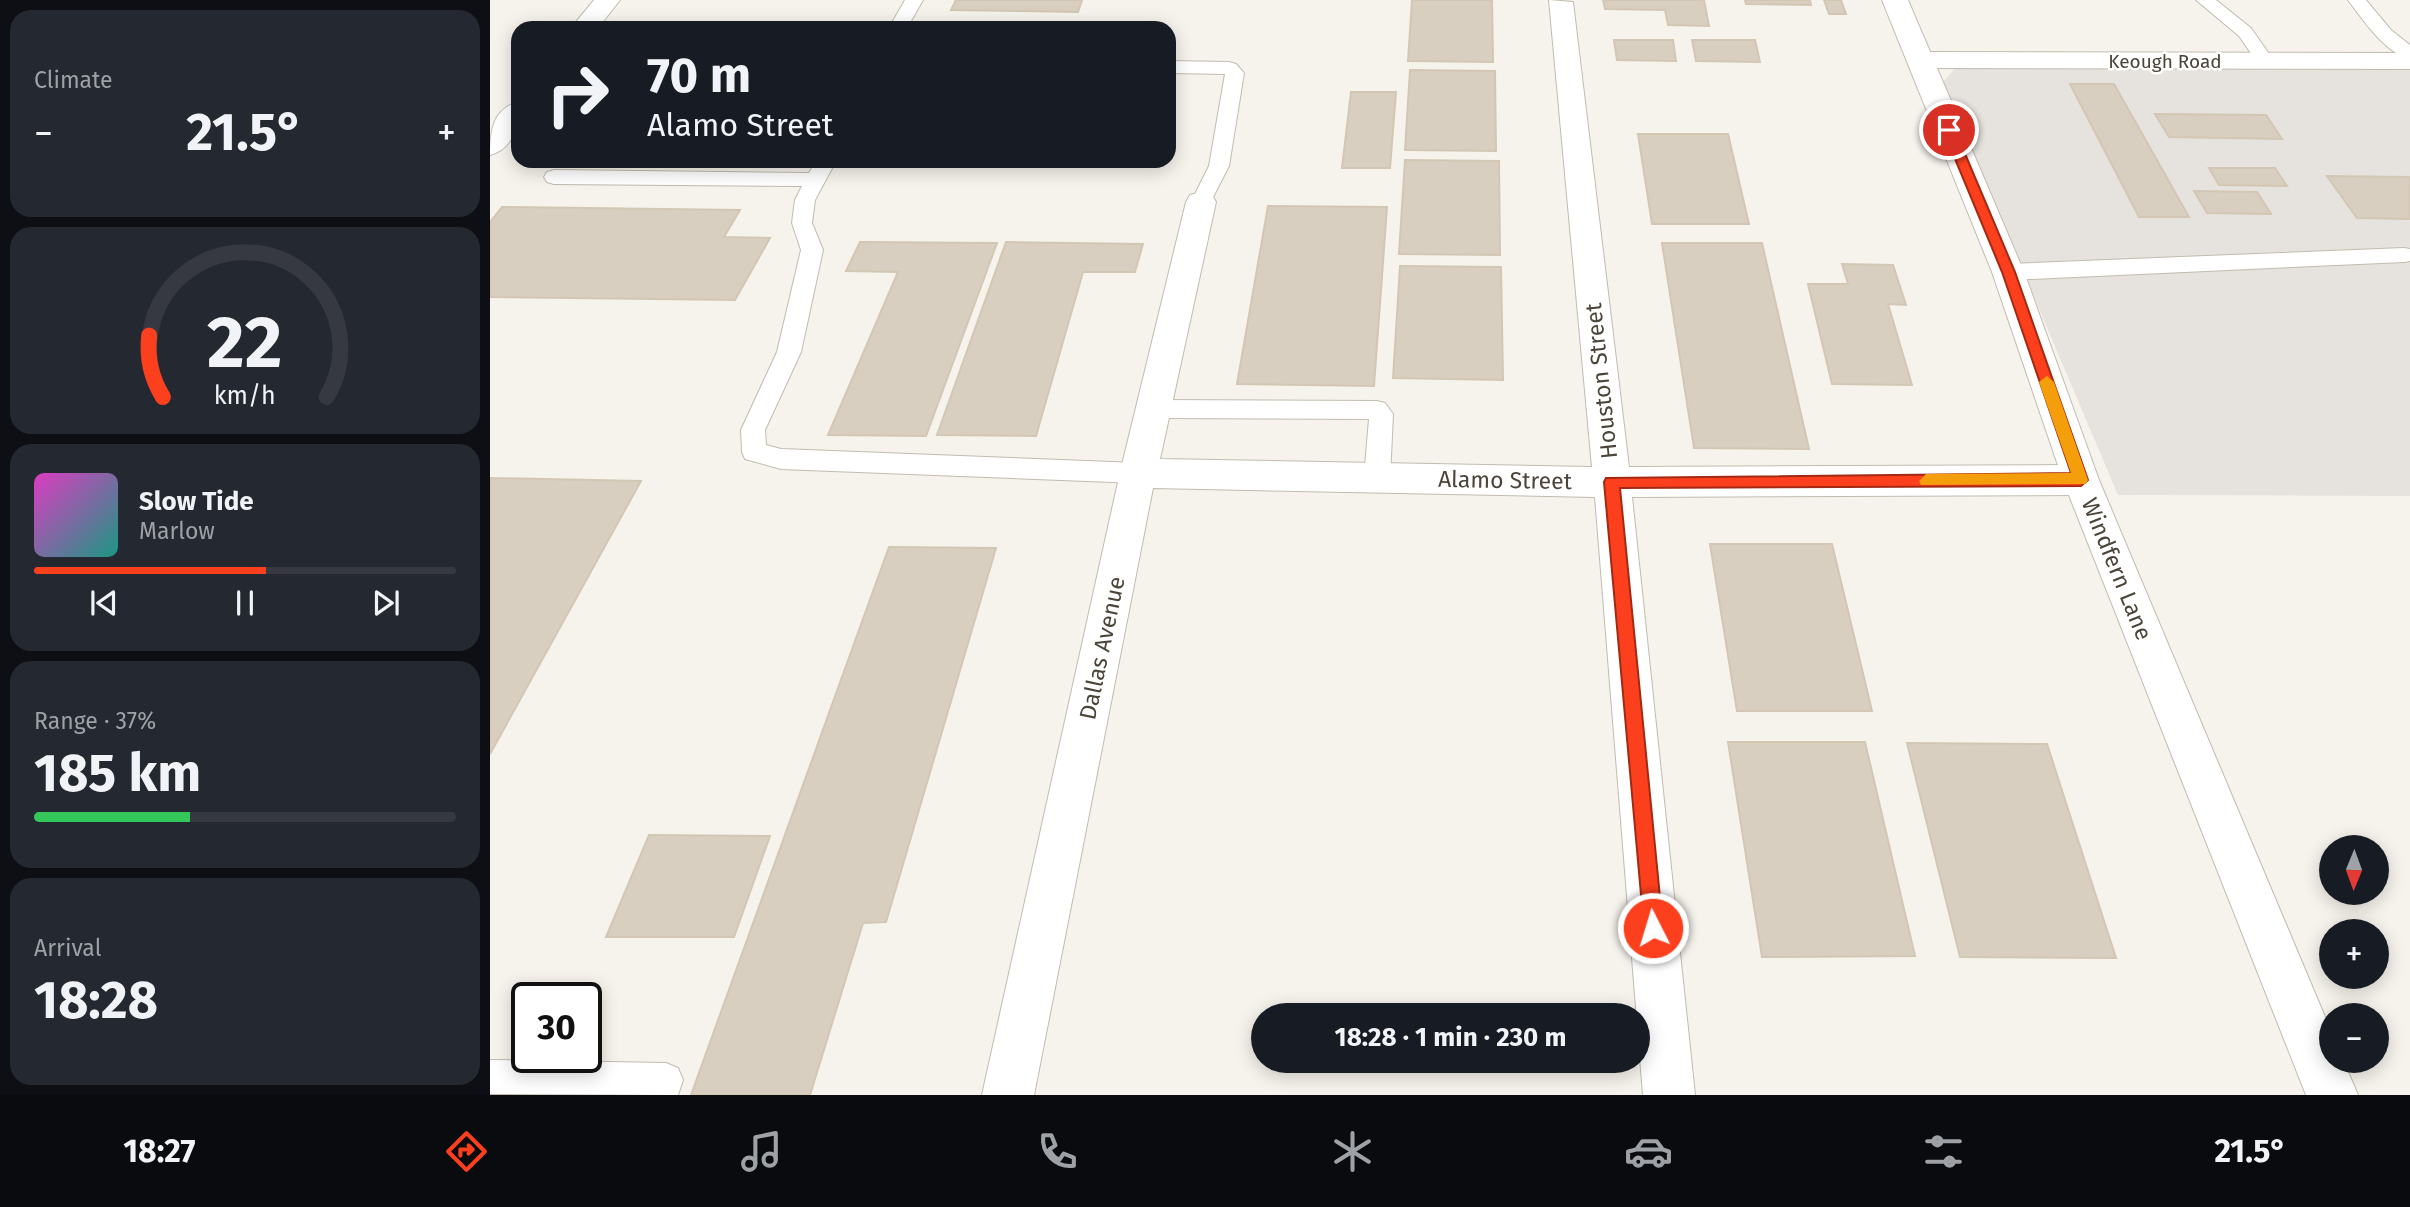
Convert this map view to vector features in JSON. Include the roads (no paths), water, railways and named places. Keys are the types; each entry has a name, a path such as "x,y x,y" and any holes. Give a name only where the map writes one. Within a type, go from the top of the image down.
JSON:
{"street":[{"path":"590,21 607,0"},
{"name":"Windfern Lane","path":"1895,0 2008,272 2081,480 2332,1095"},
{"name":"Houston Street","path":"1560,1 1612,482 1669,1095"},
{"name":"Keough Road","path":"1920,60 2410,61"},
{"path":"490,146 511,120"},
{"name":"Dallas Avenue","path":"1008,1095 1138,472 1201,202"},
{"name":"Alamo Street","path":"1138,472 1612,482 2081,480"}],"lane":[{"path":"902,21 914,0"},
{"path":"2205,0 2245,32 2265,61"},
{"path":"2357,0 2385,34 2410,54"},
{"path":"1176,68 1229,68 1235,73 1219,166 1201,202"},
{"path":"554,177 820,171 805,200 802,223 812,250 798,319 789,352 753,430 754,452 781,459 1138,472"},
{"path":"2008,272 2404,255"},
{"path":"1153,409 1377,410 1381,414 1377,478"},
{"path":"490,1077 666,1080 660,1095"}]}
